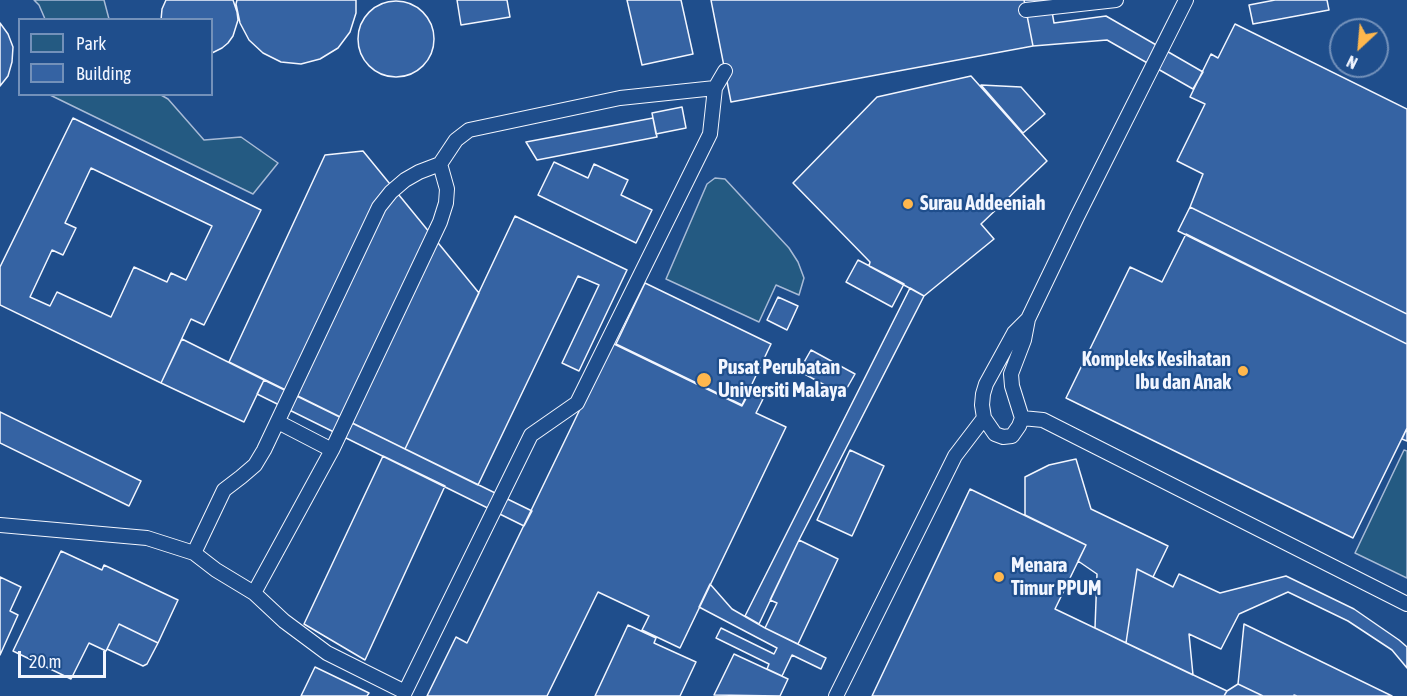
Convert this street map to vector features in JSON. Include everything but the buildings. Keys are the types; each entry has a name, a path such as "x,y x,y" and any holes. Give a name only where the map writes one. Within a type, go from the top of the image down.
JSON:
{"lane":[{"path":"1026,10 1116,0"},
{"path":"1028,319 1014,333 986,384 983,394 984,418 995,434 1003,437 1012,436 1022,418 1012,386 1011,374 1024,340 1028,319 1186,0"},
{"path":"0,525 147,538 194,554 254,593 284,621 327,653 405,692 531,435 577,403 710,134 715,88 725,71"},
{"path":"194,554 224,490 255,465 264,450 379,207 391,192 419,172 440,164 456,140 469,130 620,98 715,88"},
{"path":"254,593 332,450 440,222 446,203 447,189 440,164"},
{"path":"836,696 955,456 984,418"},
{"path":"1022,418 1043,420 1407,604"},
{"path":"278,422 332,450"}],"green space":[{"path":"34,0 104,0 109,18 45,18"},
{"path":"52,96 163,96 204,140 241,137 278,163 253,194"},
{"path":"715,178 725,179 789,248 804,278 799,295 776,285 759,322 666,279 707,184"},
{"path":"1404,450 1407,451 1407,578 1355,553"}],"place":[{"name":"Surau Addeeniah","path":"908,204"},
{"name":"Kompleks Kesihatan Ibu dan Anak","path":"1243,371"},
{"name":"Pusat Perubatan Universiti Malaya","path":"704,380"},
{"name":"Menara Timur PPUM","path":"999,577"}]}
